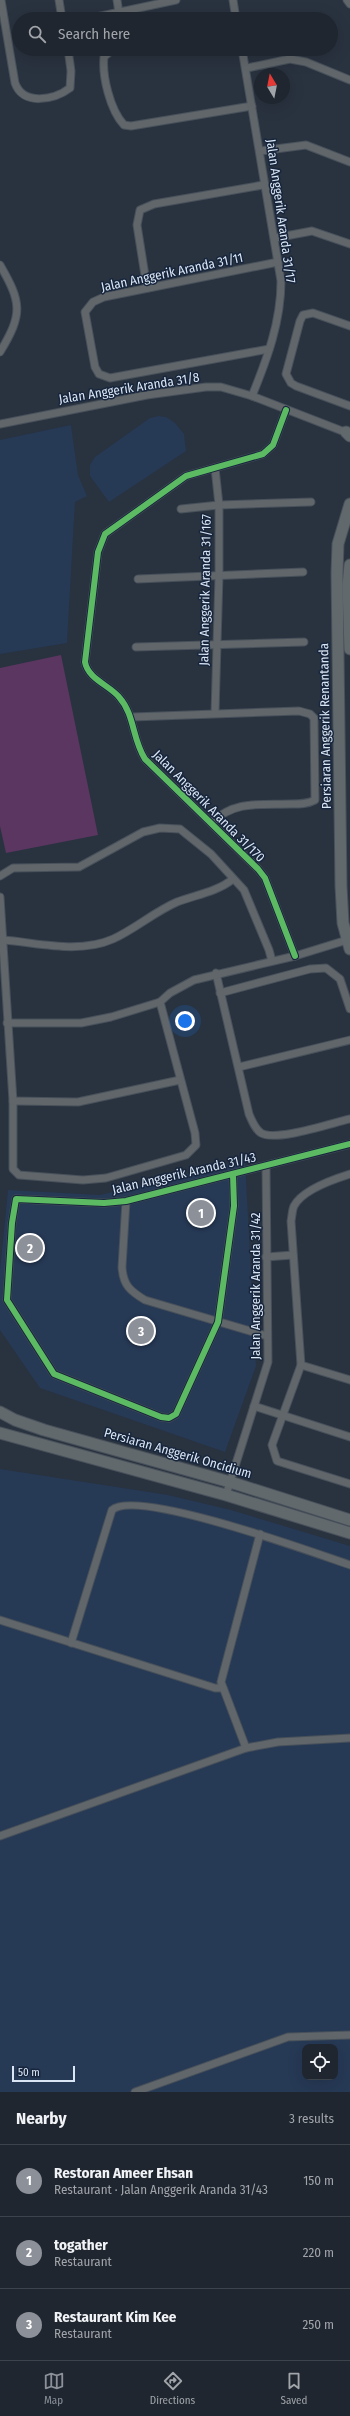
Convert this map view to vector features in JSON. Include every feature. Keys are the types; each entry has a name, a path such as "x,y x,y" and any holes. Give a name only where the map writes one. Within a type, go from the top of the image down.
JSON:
{"main road":[{"name":"Persiaran Anggerik Renantanda","path":"349,943 341,886 337,573 338,544 350,504"},
{"name":"Persiaran Anggerik Renantanda","path":"350,565 348,586 350,649"},
{"name":"Persiaran Anggerik Oncidium","path":"0,1412 15,1420 44,1430 230,1482 350,1520"},
{"name":"Persiaran Anggerik Oncidium","path":"0,1433 226,1495 350,1533"}],"street":[{"path":"1,0 17,90 27,97 50,97 66,90 72,84 69,56"},
{"path":"58,0 61,12"},
{"path":"117,0 119,12"},
{"path":"123,12 176,0"},
{"path":"233,0 235,12"},
{"path":"347,0 350,4"},
{"path":"105,56 103,66 109,90 120,120 124,125 131,126 252,106"},
{"name":"Jalan Anggerik Aranda 31/17","path":"243,56 260,151 263,186 275,238 281,281 281,303 269,350 252,396"},
{"path":"246,68 290,59 306,62 350,80"},
{"path":"260,151 306,145 350,162"},
{"path":"147,288 137,226 140,210 154,204 263,186"},
{"path":"275,238 312,231 350,244"},
{"name":"Jalan Anggerik Aranda 31/11","path":"269,350 110,378 99,374 95,367 85,318 88,309 98,299 278,262"},
{"path":"0,265 16,295 17,307 14,330 0,352"},
{"path":"350,326 313,313 303,315 300,321 286,374 291,384 350,406"},
{"name":"Jalan Anggerik Aranda 31/8","path":"0,424 173,390 221,387 252,396 349,433"},
{"name":"Jalan Anggerik Aranda 31/170","path":"286,410 273,445 268,450 256,457 186,476 111,529 100,541 85,662 89,671 118,696 132,717 137,742 145,759 244,854 265,878 295,956"},
{"name":"Jalan Anggerik Aranda 31/167","path":"215,468 219,505 219,576 215,713"},
{"path":"181,509 219,505 311,502"},
{"path":"138,579 304,572"},
{"path":"136,647 304,642"},
{"path":"132,717 300,711 310,714 314,718 316,800 304,804 239,806 225,812 211,823"},
{"path":"0,876 5,871 13,868 79,867 142,832 172,827 180,829 222,864 233,880 244,890 270,950 272,961"},
{"path":"4,940 64,947 78,946 112,939 159,911 189,898 226,886 233,880"},
{"path":"0,897 4,940 6,1022 13,1101 14,1169 19,1175 94,1180 178,1158 193,1150 196,1145 195,1133 160,1002"},
{"path":"6,1022 81,1023 111,1017 160,1002 170,993 194,980 216,973 349,943"},
{"path":"220,993 310,969 326,968 340,979 350,1009"},
{"path":"216,973 240,1067 250,1114 262,1133 277,1136 350,1119"},
{"path":"240,1067 350,1040"},
{"path":"13,1101 78,1102 180,1080"},
{"name":"Jalan Anggerik Aranda 31/43","path":"218,1322 176,1414 172,1417 161,1417 54,1374 7,1300 14,1204 16,1199 22,1198 104,1203 126,1201 350,1144"},
{"name":"Jalan Anggerik Aranda 31/42","path":"226,1495 268,1362 266,1166"},
{"path":"218,1322 234,1206 233,1174"},
{"path":"350,1174 318,1186 303,1196 294,1206 291,1221 301,1365 272,1445 277,1461 350,1484"},
{"path":"126,1201 122,1276 129,1290 145,1300 267,1336"},
{"path":"266,1258 293,1255"},
{"path":"301,1365 350,1380"},
{"path":"254,1406 350,1437"},
{"path":"71,1643 112,1510 115,1508 134,1505 189,1514 260,1534 350,1565"},
{"path":"246,1748 222,1688 222,1675 260,1534"},
{"path":"0,1620 216,1688 222,1688"},
{"path":"0,1836 246,1748 278,1742 350,1738"},
{"path":"135,2092 288,2037 350,2035"}],"shaded area":[{"path":"158,416 166,417 175,423 184,434 186,451 109,502 90,476 90,465 95,457 150,418"},
{"path":"71,425 78,475 87,496 75,502 67,643 0,654 0,440"},
{"path":"61,655 98,835 6,853 0,826 0,668"},
{"path":"245,1160 256,1366 225,1452 40,1388 0,1330 0,1270 8,1190 100,1195"},
{"path":"0,1469 168,1495 231,1510 350,1546 350,2092 0,2092"}],"cycle path":[{"path":"286,410 273,445 263,454 186,476 105,534 98,552 85,662 90,673 115,693 124,704 128,711 138,743 145,759 258,869 265,878 295,956"},
{"path":"233,1174 234,1206 218,1322 176,1414 169,1418 161,1417 54,1374 7,1300 12,1223 16,1199 104,1203 126,1201 350,1144"}],"place":[{"name":"Restoran Ameer Ehsan","path":"201,1213"},
{"name":"togather","path":"30,1248"},
{"name":"Restaurant Kim Kee","path":"141,1331"}]}
